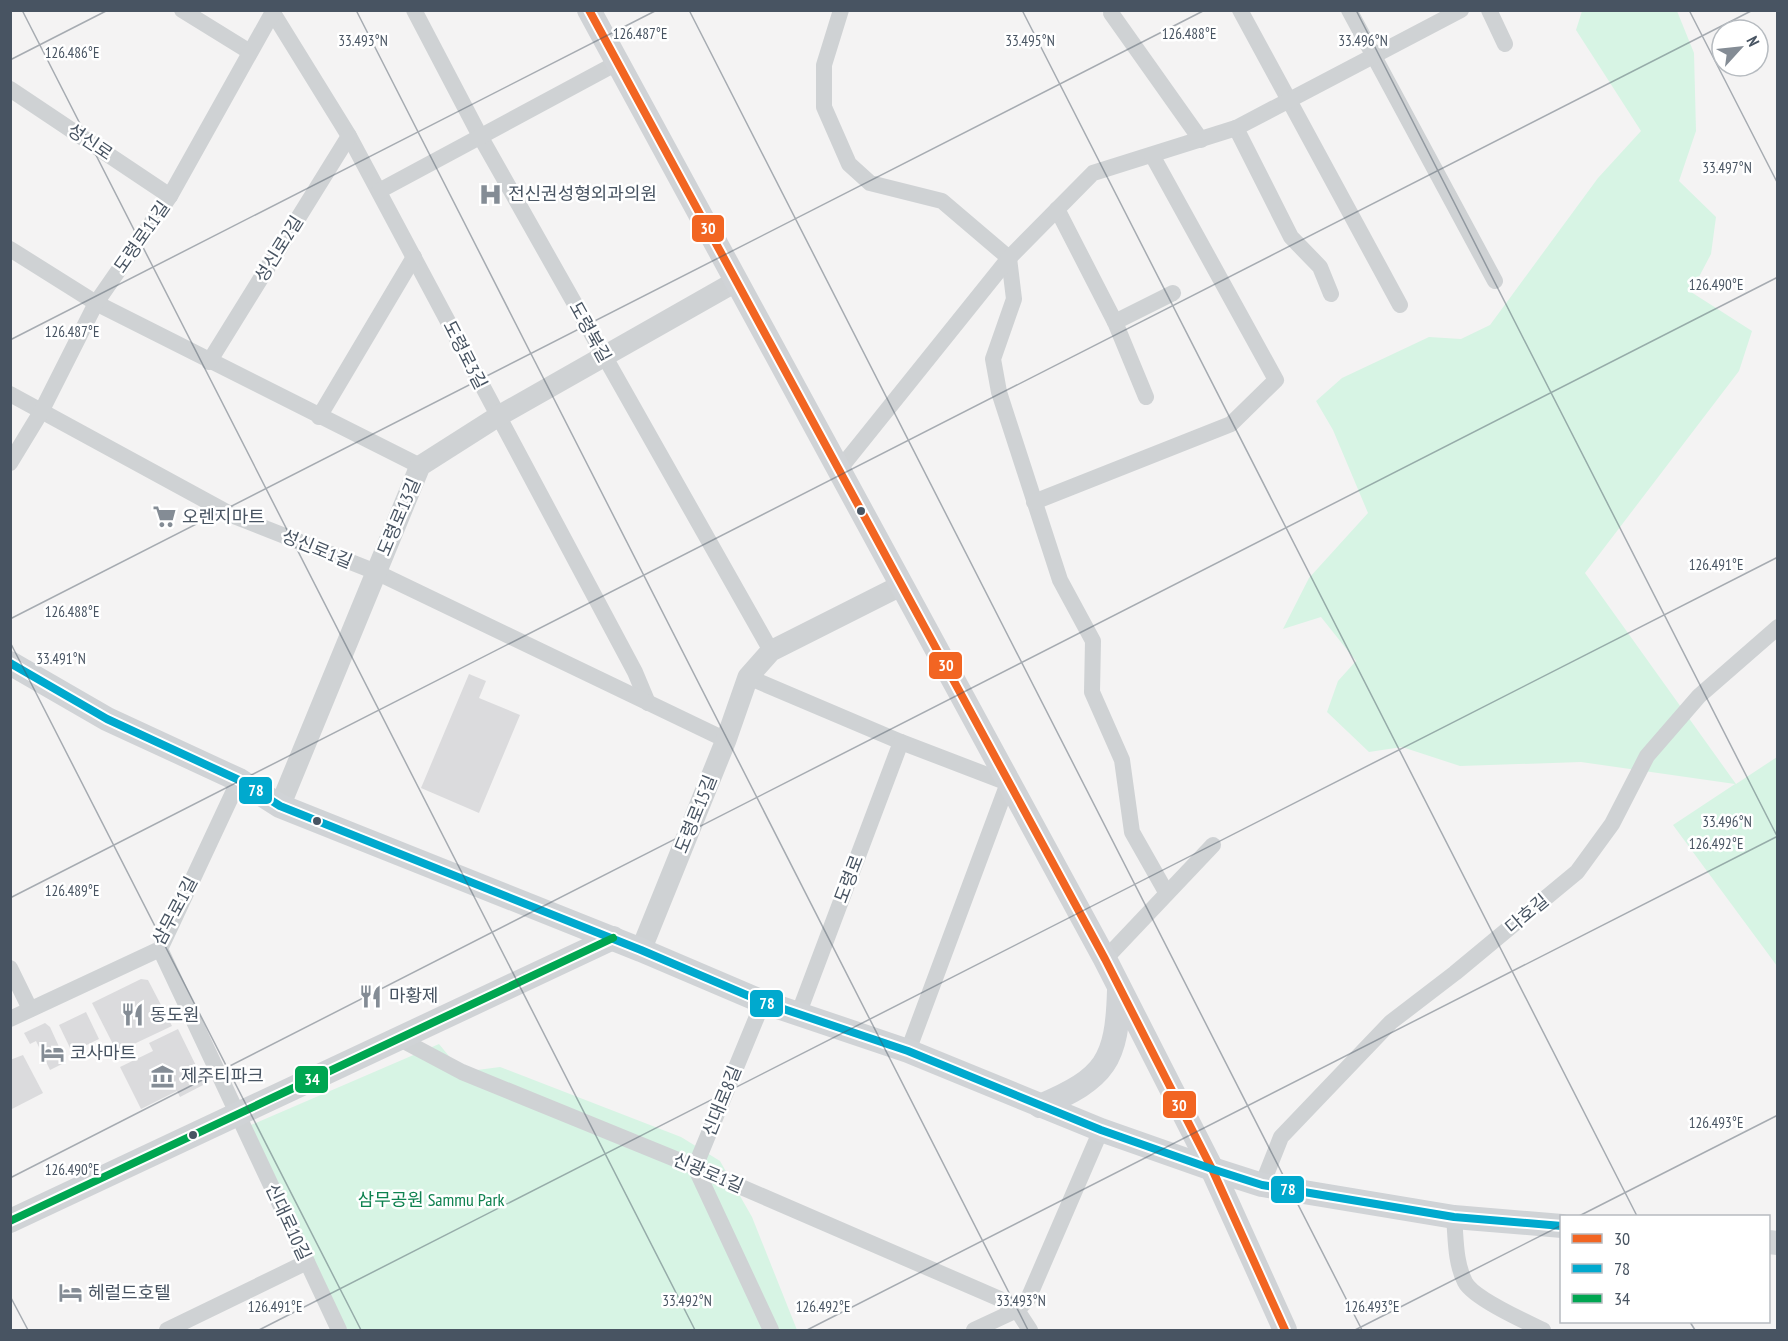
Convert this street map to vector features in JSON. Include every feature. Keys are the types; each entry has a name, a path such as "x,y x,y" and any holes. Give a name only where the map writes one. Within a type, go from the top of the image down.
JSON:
{"main road":[{"path":"589,10 900,586 1105,959 1212,1169 1285,1330"},
{"path":"10,663 107,718 239,780 280,806 613,938 763,1002 908,1052 1101,1130 1262,1185 1454,1217 1560,1226"},
{"path":"10,1221 613,938"},
{"path":"1040,1106 1085,1084 1106,1062 1114,1044 1118,1024 1119,988"}],"street":[{"path":"182,10 250,52"},
{"name":"도령북길","path":"414,10 480,136 771,651"},
{"path":"841,10 824,64 824,107 849,164 870,183 942,201 1009,258 1014,299 993,358 999,392 1060,580 1094,641 1092,692 1122,760 1132,832 1166,892"},
{"path":"1240,10 1400,305"},
{"path":"1349,10 1495,281"},
{"path":"838,471 1009,258 1093,173 1236,128 1290,102 1461,10"},
{"path":"1489,10 1505,44"},
{"name":"도령로11길","path":"10,463 41,412 96,303 170,196 273,12"},
{"name":"도령로3길","path":"273,12 349,136 379,191 497,417 635,672 648,703"},
{"path":"1111,13 1201,140"},
{"path":"379,191 617,63"},
{"name":"성신로","path":"10,89 170,196"},
{"path":"1236,128 1291,237 1320,267 1331,294"},
{"name":"성신로2길","path":"209,362 349,136"},
{"path":"1034,502 1231,424 1276,380 1152,155"},
{"path":"1057,209 1115,322 1146,397"},
{"path":"10,249 96,303 209,362 420,466"},
{"path":"319,417 414,257"},
{"name":"도령로13길","path":"280,806 420,466 497,417 735,282"},
{"path":"1115,322 1173,293"},
{"name":"성신로1길","path":"10,394 234,516 376,572 726,740"},
{"name":"도령로15길","path":"641,950 726,740 748,677 771,651 900,586"},
{"name":"다호길","path":"1262,1185 1281,1137 1390,1022 1455,974 1577,873 1612,824 1647,756 1699,696 1778,627"},
{"path":"748,677 900,742 1008,783 908,1052"},
{"name":"도령로","path":"798,1015 900,742"},
{"name":"삼무로1길","path":"10,1019 160,949 239,780"},
{"path":"1105,959 1213,845"},
{"name":"신대로10길","path":"160,949 339,1330"},
{"path":"10,968 30,1009"},
{"name":"신대로8길","path":"695,1167 763,1002"},
{"name":"신광로1길","path":"398,1038 462,1072 695,1167 989,1294 1017,1310 1030,1330"},
{"path":"974,1330 1017,1310 1028,1299 1101,1130"},
{"path":"695,1167 771,1330"},
{"path":"1454,1217 1458,1261 1466,1284 1492,1304 1543,1330"},
{"path":"174,1329 307,1262"}],"green space":[{"path":"1582,11 1677,11 1694,53 1696,131 1679,181 1716,217 1711,254 1691,292 1752,331 1739,371 1585,573 1736,784 1777,757 1777,966 1673,825 1735,784 1581,762 1460,766 1402,747 1369,752 1327,712 1338,681 1356,661 1321,617 1283,629 1309,578 1368,513 1333,430 1316,401 1342,378 1429,337 1461,339 1490,325 1598,178 1641,131 1576,30"},
{"name":"삼무공원 Sammu Park","path":"439,1044 462,1072 500,1067 681,1137 720,1161 752,1217 797,1330 347,1330 251,1125"}],"building":[{"path":"469,674 486,681 479,698 520,715 479,813 421,788"},
{"name":"동도원","path":"141,979 148,980 172,1026 117,1052 92,1003"},
{"name":"코사마트","path":"86,1012 99,1039 72,1052 59,1025"},
{"name":"코사마트","path":"45,1023 50,1027 66,1062 50,1070 36,1041 30,1044 24,1033"},
{"name":"제주티파크","path":"178,1029 205,1084 180,1097 177,1091 141,1109 120,1067 153,1051 149,1043"},
{"path":"23,1055 43,1093 10,1110 10,1060"}],"transit line":[{"name":"30","path":"589,10 1105,959 1212,1169 1285,1330"},
{"name":"78","path":"10,663 107,719 239,780 280,806 641,950 763,1002 908,1051 1101,1130 1262,1185 1454,1217 1560,1226"},
{"name":"34","path":"10,1221 613,938"}],"place":[{"name":"전신권성형외과의원","path":"490,194"},
{"name":"오렌지마트","path":"164,517"},
{"name":"마황제","path":"371,996"},
{"name":"동도원","path":"132,1015"},
{"name":"코사마트","path":"52,1053"},
{"name":"제주티파크","path":"163,1076"},
{"name":"헤럴드호텔","path":"70,1293"}]}
